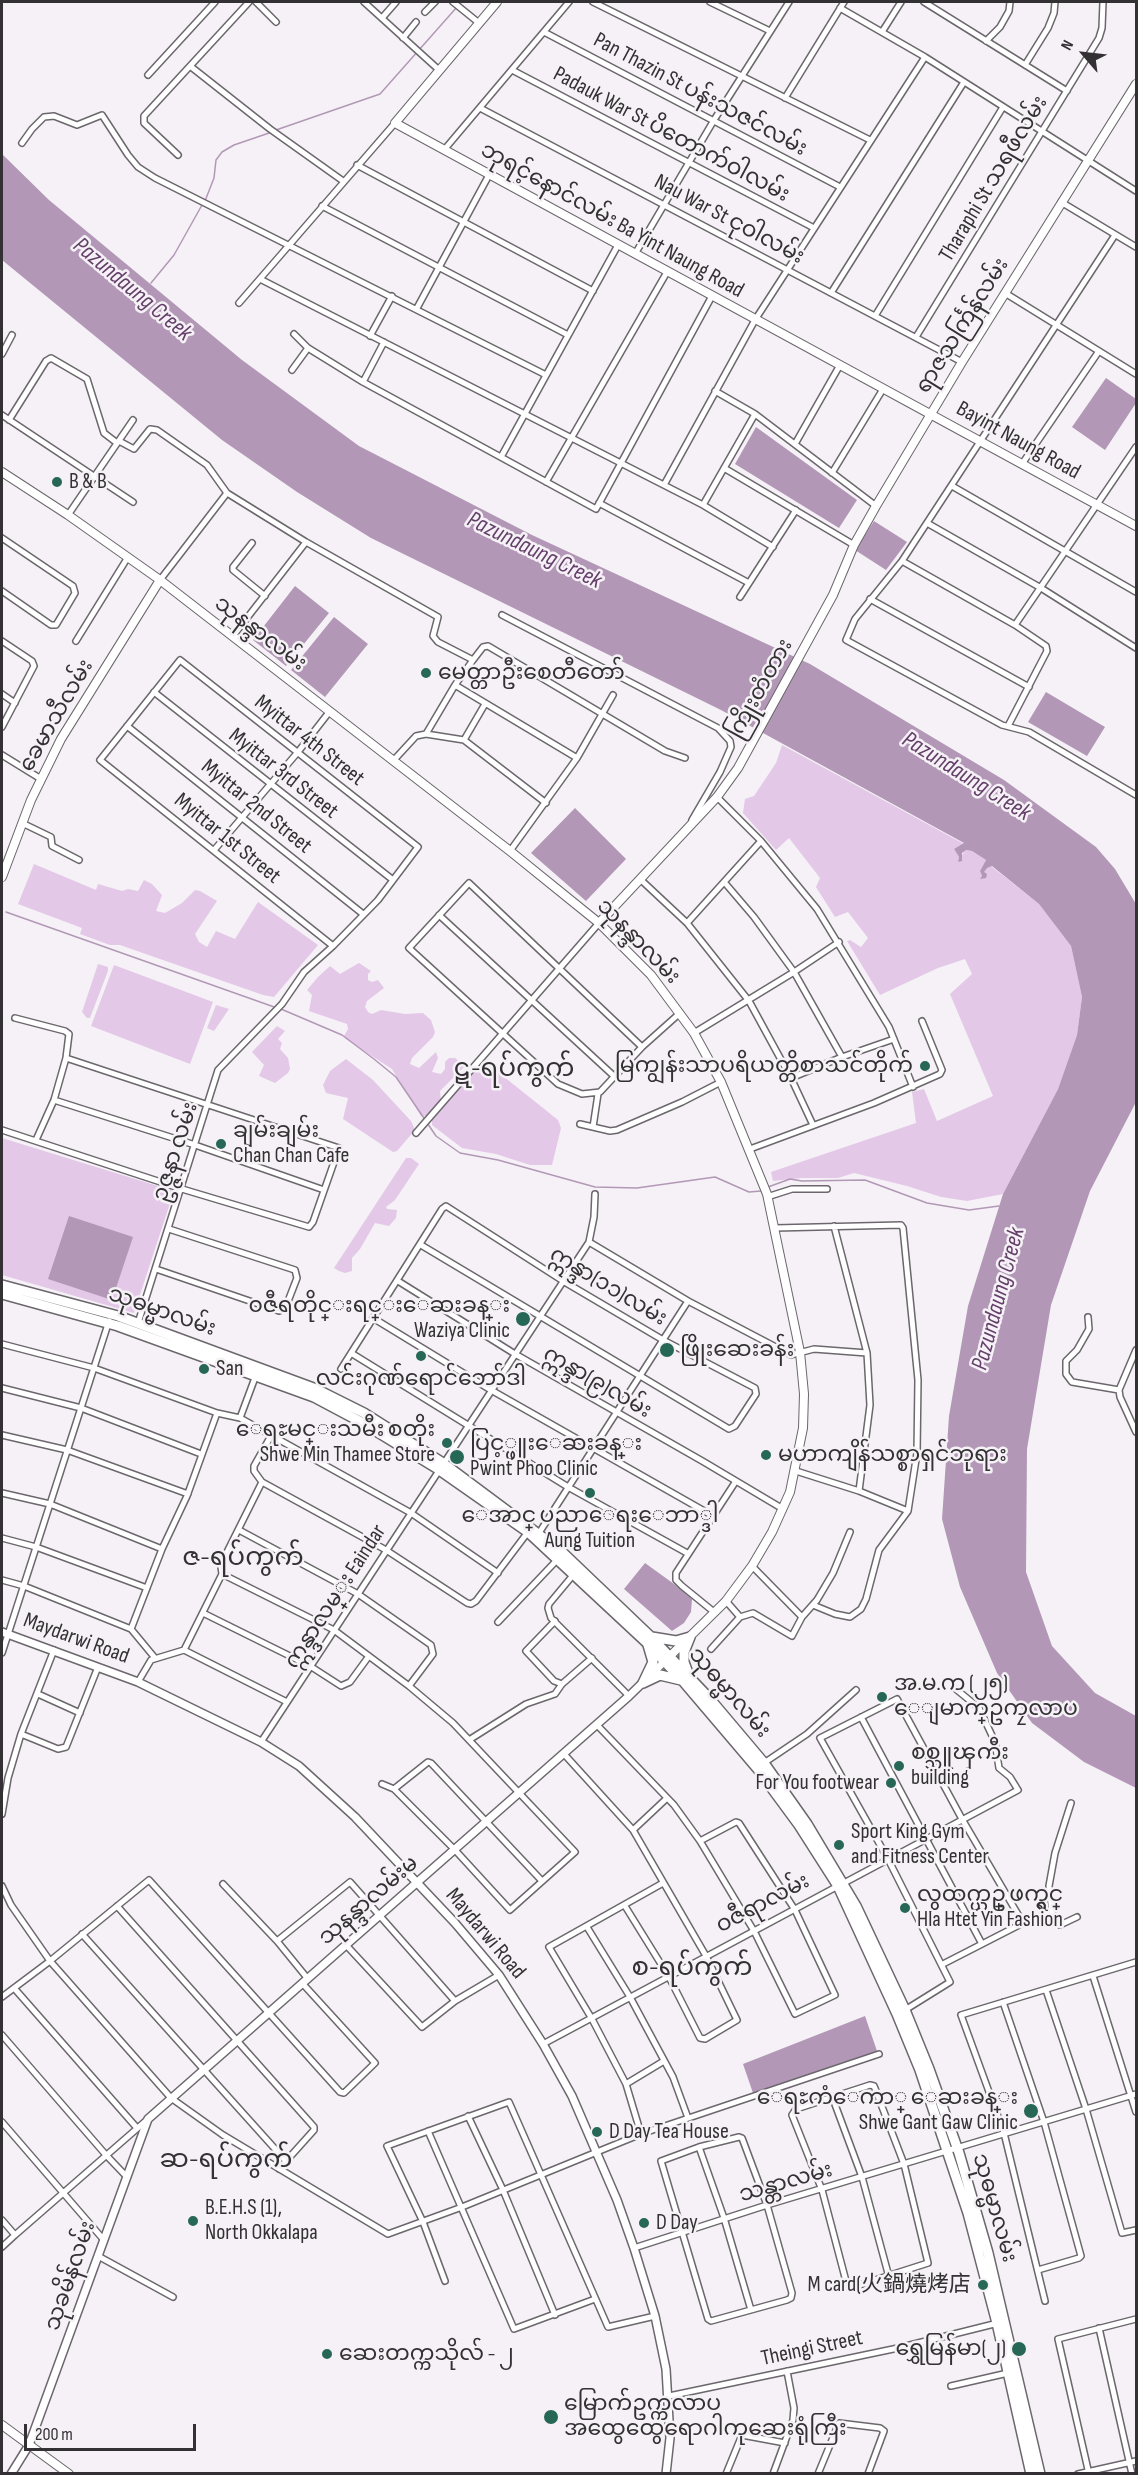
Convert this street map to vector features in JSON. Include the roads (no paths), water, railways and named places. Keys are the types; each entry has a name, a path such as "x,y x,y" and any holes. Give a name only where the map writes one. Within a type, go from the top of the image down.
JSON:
{"main road":[{"path":"395,123 497,2"},
{"name":"ရာဇသင်္ကြန်လမ်း","path":"833,595 854,545 930,413 1137,84"},
{"name":"ဘုရင့်နောင်လမ်း Ba Yint Naung Road","path":"395,123 755,320"},
{"name":"Bayint Naung Road","path":"755,320 1137,526"},
{"name":"သုနန္ဒာလမ်း","path":"2,472 160,580 510,851 599,923 651,975 694,1033 721,1082 767,1195 800,1352 804,1394 803,1428 796,1471 783,1509 752,1566 726,1601 668,1659"},
{"name":"ခေမာသီလမ်း","path":"2,877 41,779 80,705 160,580"},
{"name":"ကြိုးတံတား","path":"599,923 718,796 738,768 833,595"},
{"name":"သုဓမ္မာလမ်း","path":"2,1286 110,1318 314,1397 441,1466 528,1532 648,1639"},
{"name":"သုဓမ္မာလမ်း","path":"2,1294 138,1323 316,1389 364,1413 538,1533 583,1571 686,1678 721,1718 841,1885 897,2014 952,2150"},
{"path":"643,1683 653,1662 648,1639 676,1641 690,1637"},
{"path":"643,1683 660,1675 686,1678 684,1652 690,1637"},
{"name":"သုဓမ္မာလမ်း","path":"731,1731 764,1763 807,1824 905,2010 929,2069 968,2213 1001,2322 1040,2474"},
{"name":"သုဓမ္မာလမ်း","path":"1001,2322 1008,2373 1030,2474"},
{"path":"2,2425 69,2474"}],"street":[{"path":"148,75 214,2"},
{"path":"178,155 142,120 249,2"},
{"path":"256,2 276,22"},
{"path":"364,2 439,70"},
{"path":"381,18 396,2"},
{"path":"426,12 435,2"},
{"path":"448,152 480,108 569,2"},
{"path":"593,2 870,140"},
{"path":"710,2 770,31"},
{"path":"635,255 714,120 789,2"},
{"path":"785,98 844,2"},
{"path":"882,32 901,2"},
{"path":"924,2 1067,91"},
{"path":"986,41 1000,27 1009,11 1010,2"},
{"path":"1025,65 1048,28 1054,13 1055,2"},
{"name":"Tharaphi St သရဖီလမ်း","path":"916,337 1099,38 1103,2"},
{"path":"458,6 478,23"},
{"path":"840,8 925,57 1088,161 1135,187"},
{"path":"403,38 416,22"},
{"name":"Pan Thazin St ပန်းသဇင်လမ်း","path":"544,32 840,187"},
{"path":"664,485 755,320 925,57"},
{"path":"190,66 270,129 343,181"},
{"name":"Padauk War St ပိတောက်ဝါလမ်း","path":"512,70 814,228"},
{"path":"831,293 964,82"},
{"path":"875,316 1003,107"},
{"name":"Nau War St ငုဝါလမ်း","path":"480,108 962,362"},
{"path":"22,143 44,117 54,116 77,125 102,115 138,167 155,178 546,375"},
{"path":"239,303 395,123"},
{"path":"357,165 593,291"},
{"path":"417,308 489,175"},
{"path":"1061,202 1137,247"},
{"path":"322,206 568,335"},
{"path":"1115,235 902,561 855,619 846,640 1002,725 1029,732 1137,795"},
{"path":"501,458 618,245"},
{"path":"546,482 667,272"},
{"path":"260,279 703,505 772,548"},
{"path":"1005,293 1137,374"},
{"path":"370,336 392,296"},
{"path":"597,506 712,296"},
{"path":"294,334 308,348 363,382 501,458 749,583"},
{"path":"2,354 12,335"},
{"path":"363,382 384,342"},
{"path":"292,370 308,348"},
{"path":"1022,464 1099,351"},
{"path":"9,420 46,361 51,358 87,380 104,433 134,449 150,429 155,429 207,465 227,493 306,542 438,617 433,636 438,642 472,660"},
{"path":"795,444 840,365"},
{"path":"832,473 883,388"},
{"path":"716,391 755,414 876,506"},
{"path":"2,414 133,502"},
{"path":"703,505 755,414"},
{"path":"68,515 133,420"},
{"path":"1015,625 1137,447"},
{"path":"724,468 854,545"},
{"path":"952,486 1137,592"},
{"path":"160,580 227,493"},
{"path":"740,597 796,510"},
{"path":"927,523 1041,588 1137,648"},
{"path":"2,538 73,586 75,593 56,625 51,625 2,591"},
{"path":"232,636 306,542"},
{"path":"252,543 233,570 265,596"},
{"path":"76,641 128,557"},
{"path":"902,561 1015,625 1047,648 1008,726"},
{"path":"870,599 1029,687"},
{"path":"502,615 650,690 718,728 724,734 731,747 729,753 687,830"},
{"path":"2,641 34,663 2,727"},
{"path":"426,734 472,660 483,647 488,646 665,751 685,758"},
{"name":"Myittar 4th Street","path":"154,692 180,660 418,847"},
{"path":"455,685 578,758"},
{"path":"127,726 154,692"},
{"name":"Myittar 3rd Street","path":"154,692 393,880"},
{"path":"2,694 15,703"},
{"path":"510,851 578,758 613,695"},
{"path":"464,740 485,704"},
{"path":"215,849 330,711"},
{"name":"Myittar 1st Street","path":"127,726 100,760 215,849 333,946"},
{"name":"Myittar 2nd Street","path":"127,726 363,914"},
{"path":"393,761 414,737 426,734 464,740 546,802"},
{"path":"2,755 41,779"},
{"path":"718,796 761,841 818,909 894,1039 913,1087"},
{"path":"22,823 51,837 52,846 79,860"},
{"path":"687,923 761,841"},
{"name":"ဥဇ္ဇနာ လမ်း","path":"138,1323 218,1070 282,1004 304,972 378,900 418,847"},
{"path":"640,879 687,923 749,1001 791,1077 813,1125"},
{"path":"598,1094 575,1092 558,1084 409,948 469,883 642,1047"},
{"path":"724,884 754,917 794,972 842,1056"},
{"path":"439,915 615,1077"},
{"path":"416,1133 599,923"},
{"path":"694,1033 749,1001 839,942"},
{"path":"593,1127 598,1094 642,1047 680,1013"},
{"path":"15,1018 65,1030 69,1034 70,1041 54,1100 36,1140"},
{"path":"750,1149 913,1087 940,1074 942,1070 922,1021"},
{"path":"791,1077 842,1056 894,1039"},
{"path":"2,1130 182,1189 309,1227 313,1222 339,1149 66,1058"},
{"path":"579,1124 617,1130 682,1102 721,1082"},
{"path":"54,1100 195,1145 324,1190"},
{"path":"767,1195 792,1189 827,1189"},
{"path":"595,1194 594,1217 589,1242 688,1301 792,1355 814,1349 867,1353"},
{"name":"ဣန္ဒာ(၁၁)လမ်း","path":"421,1245 446,1206 563,1281 663,1340 755,1388 756,1391 733,1428 729,1429 640,1376"},
{"path":"775,1228 897,1223 903,1228 918,1380 917,1453 908,1511 879,1550 866,1599 861,1609 850,1617 813,1605"},
{"path":"834,1226 867,1353 870,1405 859,1491"},
{"path":"156,1269 282,1311 285,1309 297,1278 295,1270 169,1229"},
{"name":"ဣန္ဒာလမ္း Eaindar","path":"261,1742 589,1242"},
{"path":"341,1369 421,1245 640,1376"},
{"name":"ဣန္ဒာ(၉)လမ်း","path":"398,1281 515,1354 783,1509"},
{"path":"538,1533 688,1301"},
{"path":"1088,1317 1089,1329 1077,1350 1066,1361 1066,1374 1072,1382 1119,1390"},
{"path":"2,1653 5,1633 24,1586 110,1318"},
{"path":"374,1318 491,1390 713,1516"},
{"path":"2,1344 94,1368 217,1413 240,1418 411,1513 498,1573"},
{"path":"1137,1350 1119,1390 1120,1397 1137,1432"},
{"path":"351,1353 568,1487 687,1553"},
{"path":"240,1418 256,1375"},
{"path":"2,1388 81,1408 201,1454"},
{"path":"131,1629 162,1549 188,1494 217,1413"},
{"path":"272,1434 254,1466 254,1471 262,1482 387,1550 471,1604 476,1601 528,1532"},
{"path":"2,1435 67,1450 188,1494"},
{"path":"796,1471 859,1491 908,1511"},
{"path":"714,1612 676,1580 676,1573 736,1481"},
{"path":"184,1650 222,1575 220,1567 222,1560 262,1482"},
{"path":"2,1493 50,1504 162,1549"},
{"path":"239,1530 358,1594 431,1645 433,1654 409,1686"},
{"path":"711,1649 740,1617 753,1613 792,1636 802,1617 813,1605 833,1573 850,1532"},
{"path":"2,1538 36,1547 147,1588"},
{"path":"498,1622 557,1560"},
{"path":"752,1566 802,1617"},
{"path":"574,1574 548,1608 555,1621 629,1696"},
{"path":"222,1575 334,1629 409,1686 469,1740 521,1792 575,1852 510,1910 394,1789 382,1784"},
{"path":"2,1580 24,1586 131,1629 155,1658"},
{"path":"726,1601 740,1617"},
{"path":"202,1613 310,1666 343,1686 350,1682 369,1656"},
{"path":"555,1621 526,1651 554,1681 562,1684"},
{"name":"Maydarwi Road","path":"5,1633 138,1682 261,1742 298,1766 355,1817 417,1882 499,1975 543,2044 572,2096 597,2151 634,2248 655,2316 666,2369 670,2438 666,2474"},
{"path":"2,1814 21,1734 54,1650"},
{"path":"138,1682 146,1665 155,1658 184,1650 287,1702"},
{"path":"469,1740 519,1707 555,1694 562,1684 592,1658"},
{"name":"သုနန္ဒာလမ်းမ","path":"148,2119 622,1703 668,1659"},
{"path":"21,1734 62,1749 66,1747 98,1667"},
{"path":"764,1763 807,1734 856,1690"},
{"name":"ဝဇီရာလမ်း","path":"543,2044 1018,1790 999,1768 995,1742 979,1708 957,1690"},
{"path":"38,1694 80,1713"},
{"path":"905,2010 950,1982 943,1964 888,1859 820,1738 897,1699 962,1819 1023,1923"},
{"path":"861,1717 982,1944"},
{"path":"597,1725 674,1805 700,1841 754,1931 795,2014 836,1995 795,1910 737,1822 700,1841"},
{"path":"564,1754 633,1830 706,1956 737,2020 702,2040 669,1977 625,1905"},
{"path":"394,1789 428,1762 542,1881"},
{"path":"2,1777 9,1778"},
{"path":"633,1830 666,1799"},
{"path":"1071,1803 1055,1853 1050,1886 1052,1913 1060,1925 1077,1917"},
{"path":"2,1997 50,1961 147,1881 152,1882 342,2094 375,2063 305,1981 277,1941 223,1884"},
{"path":"277,1941 348,1882 352,1883 456,2001"},
{"path":"641,2134 626,2084 592,2019 549,1947 663,1883"},
{"path":"2,1886 12,1905 50,1961 171,2098 191,2114 388,2234 462,2207 641,2134 879,2054"},
{"path":"117,1906 315,2129 279,2169"},
{"path":"943,1964 1023,1923 1052,1913"},
{"path":"587,1927 630,1997 664,2061 680,2092 688,2118"},
{"path":"82,1934 285,2160"},
{"path":"346,1945 422,2027 456,2001 499,1975"},
{"path":"1045,2301 1004,2134 961,2015 1136,1965"},
{"path":"1093,1976 1134,2095 1137,2112"},
{"path":"14,1988 137,2128"},
{"path":"1046,1990 1086,2109 1122,2233 1137,2229"},
{"path":"1003,2002 1044,2122 1081,2258 1038,2270"},
{"path":"2,2035 106,2156 126,2176"},
{"path":"626,2084 664,2061"},
{"path":"870,2085 874,2086 904,2164 928,2263 850,2288 847,2285 822,2190 792,2115 793,2111 833,2099 870,2085"},
{"name":"သန္တာလမ်း","path":"634,2248 766,2205 1134,2095"},
{"path":"833,2099 862,2177 890,2277"},
{"path":"445,2281 423,2222 387,2146 508,2102 609,2327 655,2316"},
{"path":"468,2116 503,2190 555,2315"},
{"path":"2,2247 148,2119"},
{"name":"သုခမိန်လမ်း","path":"11,2474 28,2445 62,2358 148,2119"},
{"path":"2,2122 103,2239"},
{"path":"428,2131 514,2330 595,2299"},
{"path":"742,2138 766,2205 792,2293 791,2298 711,2321 708,2319 683,2231 660,2163 662,2160 699,2147 742,2138"},
{"path":"699,2147 724,2218 751,2310"},
{"path":"2,2220 15,2235"},
{"path":"98,2256 173,2297"},
{"path":"1089,2472 1058,2339 1137,2319"},
{"name":"Theingi Street","path":"669,2396 898,2348 1001,2322"},
{"path":"1099,2328 1132,2474"},
{"path":"772,2474 793,2420 794,2408 787,2371"},
{"path":"951,2386 1008,2373"},
{"path":"818,2474 839,2423 880,2428 884,2431 868,2474"},
{"path":"726,2474 742,2435 785,2443"},
{"path":"1078,2474 1137,2461"}],"water":[{"name":"Pazundaung Creek","path":"2,154 49,200 242,360 359,446 532,535 810,664 1004,780 1096,847 1115,869 1136,904 1136,1102 1090,1191 1051,1305 1027,1449 1026,1572 1052,1646 1095,1693 1136,1716 1136,1788 1084,1762 1032,1723 997,1673 960,1587 942,1519 949,1416 968,1306 1003,1194 1058,1089 1077,1035 1082,997 1071,946 1039,904 992,866 984,872 987,874 986,878 980,879 982,876 980,871 986,860 966,850 962,853 962,861 958,862 959,857 954,849 964,843 721,710 371,538 297,492 222,440 2,260"},
{"path":"1106,378 1136,399 1136,403 1105,450 1072,427"},
{"path":"756,427 857,500 839,528 735,464"},
{"path":"874,521 907,542 886,570 855,550"},
{"path":"295,586 329,613 286,666 253,640"},
{"path":"334,617 368,644 325,697 291,670"},
{"path":"1046,692 1105,727 1087,756 1028,722"},
{"path":"575,808 626,859 586,901 531,853"},
{"path":"69,1216 133,1237 112,1300 48,1279"},
{"path":"645,1563 692,1599 691,1612 684,1623 672,1631 624,1589"},
{"path":"865,2016 877,2051 753,2093 743,2064"}],"waterway":[{"path":"276,130 380,94 457,7"},
{"path":"205,201 214,178 216,160 222,152 234,145 272,132"},
{"name":"Pazundaung Creek","path":"151,283 174,255 202,205"},
{"path":"6,912 277,1008"},
{"path":"281,1009 342,1035 374,1059 396,1077 436,1136 460,1153 498,1160 595,1187 637,1188 715,1177 749,1192 761,1191"},
{"path":"768,1187 790,1179 802,1181 865,1180 927,1203 969,1210 999,1206"}],"place":[{"name":"B & B","path":"57,482"},
{"name":"မေတ္တာဦးစေတီတော်","path":"426,673"},
{"name":"မြကျွန်းသာပရိယတ္တိစာသင်တိုက်","path":"925,1066"},
{"name":"ချမ်းချမ်း Chan Chan Cafe","path":"221,1144"},
{"name":"၀ဇီရတိုင္းရင္းေဆးခန္း Waziya Clinic","path":"523,1319"},
{"name":"ဖြိုးဆေးခန်း","path":"667,1350"},
{"name":"လင်းဂုဏ်ရောင်ဘော်ဒါ","path":"421,1356"},
{"name":"San","path":"204,1369"},
{"name":"ေရႊမင္းသမီး စတိုး Shwe Min Thamee Store","path":"447,1443"},
{"name":"မဟာကျိန်သစ္စာရှင်ဘုရား","path":"766,1455"},
{"name":"ပြင့္ဖူးေဆးခန္း Pwint Phoo Clinic","path":"457,1457"},
{"name":"ေအာင္ ပညာေရးေဘာ္ဒါ Aung Tuition","path":"590,1493"},
{"name":"အ.မ.က (၂၅) ေျမာက္ဥကၠလာပ","path":"882,1697"},
{"name":"စစ္သူၾကီး building","path":"899,1766"},
{"name":"For You footwear","path":"891,1783"},
{"name":"Sport King Gym and Fitness Center","path":"839,1845"},
{"name":"လွထက္ယဥ္ ဖက္ရွင္ Hla Htet Yin Fashion","path":"905,1908"},
{"name":"ေရႊကံေကာ္ ေဆးခန္း Shwe Gant Gaw Clinic","path":"1031,2111"},
{"name":"D Day Tea House","path":"597,2132"},
{"name":"B.E.H.S (1), North Okkalapa","path":"193,2221"},
{"name":"D Day","path":"644,2223"},
{"name":"M card(火鍋燒烤店","path":"983,2285"},
{"name":"ရွှေမြန်မာ(၂)","path":"1019,2349"},
{"name":"ဆေးတက္ကသိုလ် - ၂","path":"327,2354"},
{"name":"မြောက်ဥက္ကလာပ အထွေထွေရောဂါကုဆေးရုံကြီး","path":"551,2417"}],"district":[{"name":"ဋ-ရပ်ကွက်","path":"514,1069"},
{"name":"ဇ-ရပ်ကွက်","path":"243,1558"},
{"name":"စ-ရပ်ကွက်","path":"692,1968"},
{"name":"ဆ-ရပ်ကွက်","path":"226,2160"}]}
